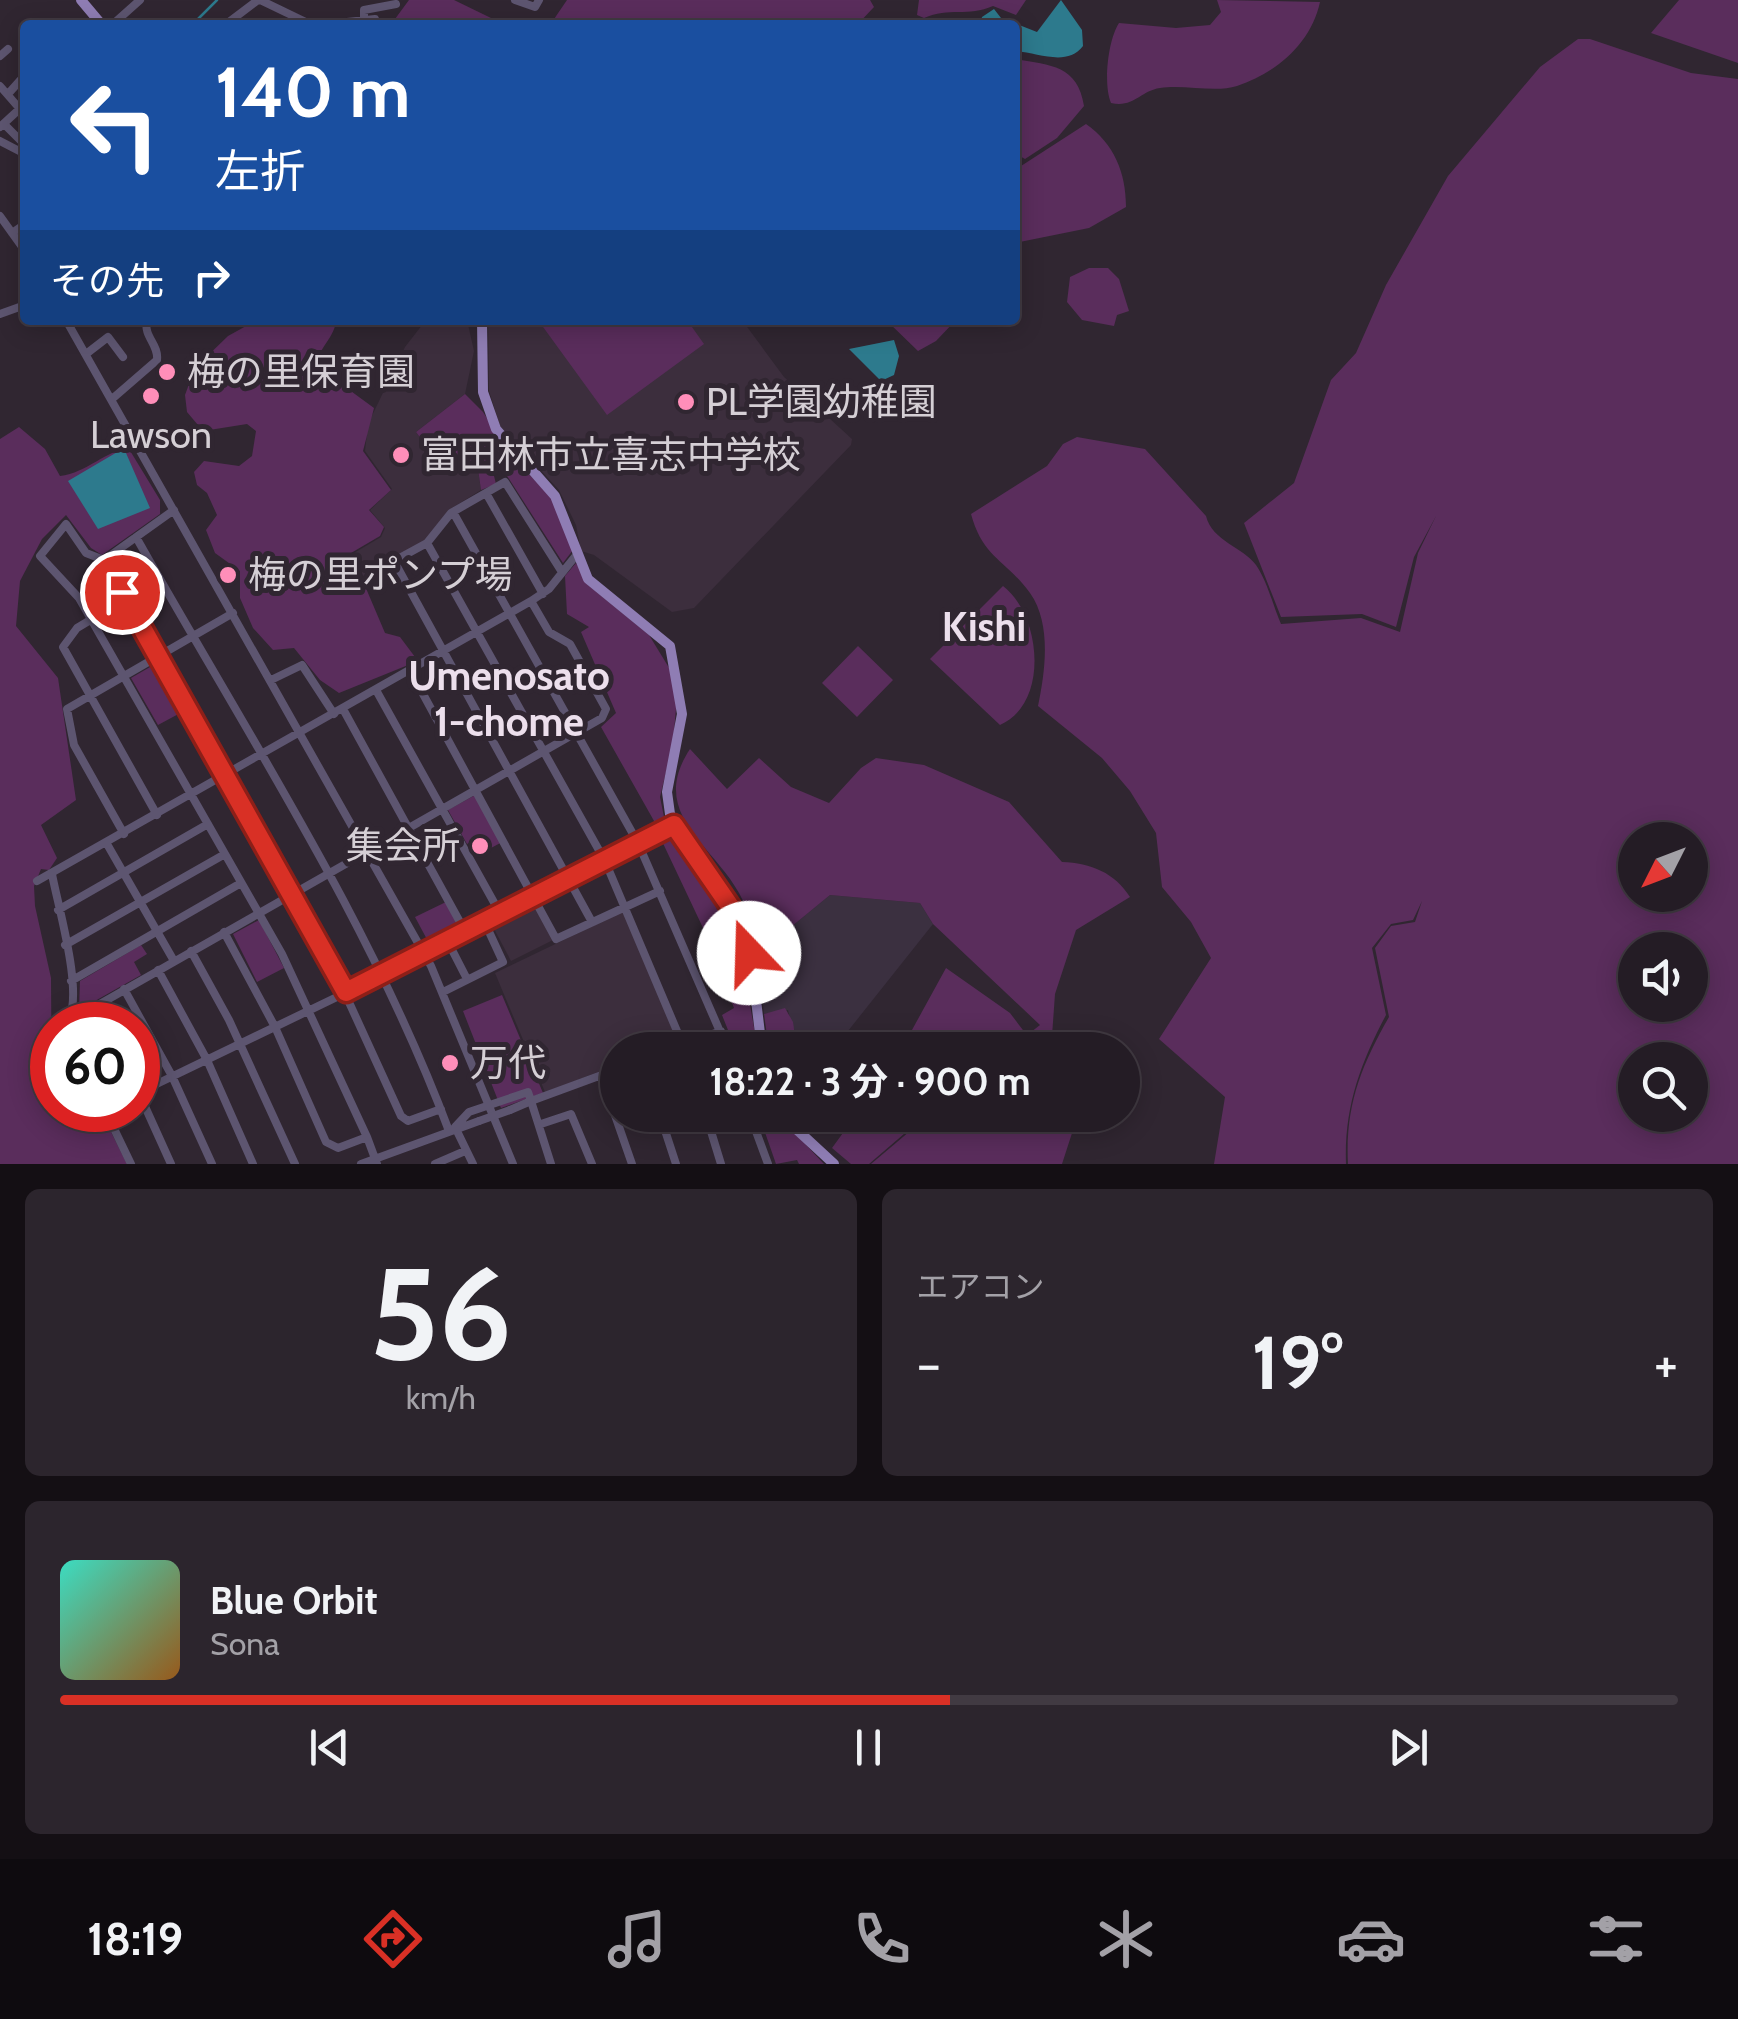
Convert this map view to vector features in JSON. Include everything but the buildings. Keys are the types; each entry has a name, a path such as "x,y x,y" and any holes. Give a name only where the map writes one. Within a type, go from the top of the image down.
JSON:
{"main road":[{"path":"81,0 98,20"},
{"path":"482,325 483,392 489,414 505,442 554,496 594,586 670,646 682,714 668,792 674,825 740,924 752,967 760,1032"},
{"path":"799,1132 834,1164"}],"street":[{"path":"118,20 140,0"},
{"path":"232,20 259,0 290,20"},
{"path":"515,0 536,7 539,0"},
{"path":"376,20 364,20 364,10 396,4"},
{"path":"8,94 20,81"},
{"path":"0,86 20,104"},
{"path":"0,216 20,245"},
{"path":"12,233 20,227"},
{"path":"69,325 424,954 513,1164"},
{"path":"112,399 157,360 158,352 146,333 147,325"},
{"path":"86,354 108,337 119,344 124,357"},
{"path":"562,572 504,482 453,512 427,542 394,561 592,922"},
{"path":"486,493 543,594"},
{"path":"104,560 174,510"},
{"path":"453,512 638,844 721,1031"},
{"path":"376,1162 310,1009 258,913 92,619 40,552 66,524 86,553 104,560 346,992 403,1119 440,1109"},
{"path":"136,537 327,874 381,975 440,1109 474,1164"},
{"path":"427,542 605,861 678,1032"},
{"path":"38,882 543,594 578,553"},
{"path":"101,1002 602,718 606,709 570,644 548,632 531,601"},
{"path":"124,834 74,744 67,709 233,613"},
{"path":"92,619 77,628 63,647 157,815"},
{"path":"271,680 300,664 338,712 410,828 466,933"},
{"path":"410,670 478,788 556,939 660,891"},
{"path":"376,690 501,914"},
{"path":"58,910 208,824"},
{"path":"160,1082 424,954 674,825"},
{"path":"107,844 174,961"},
{"path":"65,945 225,854"},
{"path":"52,874 71,982 69,1002"},
{"path":"71,982 241,884"},
{"path":"442,992 503,962 484,923"},
{"path":"224,932 275,1026 326,1142 338,1148 367,1138"},
{"path":"448,942 467,979"},
{"path":"191,952 240,1044 295,1164"},
{"path":"158,970 206,1060 253,1164"},
{"path":"124,989 172,1076 212,1164"},
{"path":"360,1164 376,1162 600,1075"},
{"path":"452,1130 469,1112 528,1092 551,1164"},
{"path":"540,1124 571,1114 592,1164"},
{"path":"116,1132 131,1164"},
{"path":"156,1132 171,1164"},
{"path":"624,1132 632,1164"},
{"path":"666,1132 676,1164"},
{"path":"711,1132 721,1164"},
{"path":"756,1132 768,1164"},
{"path":"436,1164 465,1152"}],"shaded area":[{"path":"409,0 454,0 501,20 395,20"},
{"path":"567,0 870,0 874,7 862,20 553,20"},
{"path":"919,0 1026,0 1016,15 993,6 924,18 917,15"},
{"path":"1217,0 1320,2 1301,43 1279,64 1252,80 1228,88 1160,88 1126,103 1111,103 1108,62 1119,23 1176,28 1210,25 1221,12"},
{"path":"1679,0 1738,0 1738,63 1651,33"},
{"path":"1578,39 1590,39 1691,73 1738,79 1738,1164 1348,1164 1352,1107 1348,1124 1346,1144 1346,1164 1214,1164 1225,1097 1159,1039 1211,958 1191,922 1162,887 1156,833 1130,791 1102,758 1038,706 1045,648 1042,619 1030,593 988,549 971,514 1047,466 1063,444 1077,437 1145,449 1206,516 1215,532 1256,565 1281,624 1361,618 1400,632 1418,553 1436,516 1414,557 1396,627 1362,614 1281,617 1244,523 1294,483 1331,380 1356,353 1386,285 1448,176 1540,67","holes":["1422,901 1415,922 1391,926 1375,948 1389,1017 1370,1052 1352,1103 1368,1051 1386,1015 1372,948 1391,924 1413,920"]},
{"path":"1020,60 1051,66 1069,75 1081,92 1084,106 1057,138 1025,159 1020,156"},
{"path":"1086,124 1104,140 1116,160 1124,182 1126,207 1089,228 1020,242 1020,167"},
{"path":"1089,268 1108,268 1119,279 1129,311 1117,315 1114,326 1082,320 1067,302 1070,277"},
{"path":"248,325 334,325 318,367 374,408 363,451 391,490 369,510 384,527 380,536 351,553 385,633 400,637 418,661 339,693 320,680 294,648 273,650 253,628 240,598 240,571 215,553 206,530 217,515 207,493 197,485 194,472 204,461 239,466 252,456 256,431 247,424 203,431 187,412 185,395 195,368 228,336"},
{"name":"富田林市立喜志中学校","path":"422,325 468,325 474,351 465,394 416,432 436,459 478,469 481,490 452,508 426,540 391,561 397,572 368,588 354,553 381,537 385,528 370,510 392,489 365,451 368,424 405,347"},
{"path":"488,325 746,325 784,377 852,439 851,445 694,608 672,612 594,555 581,551 576,525 559,490 500,426 489,391"},
{"path":"542,325 691,325 704,344 607,415"},
{"path":"891,325 951,325 936,341 918,351"},
{"path":"465,394 483,412 512,457 554,500 573,550 563,563 502,468 492,468 496,484 481,490 478,469 436,459 416,432"},
{"path":"19,427 45,449 60,476 129,449 160,500 160,514 102,555 91,548 66,515 42,539 20,581 16,626 58,678 76,800 41,825 57,858 49,870 41,869 34,886 51,978 51,1002 30,1002 30,1132 111,1132 127,1164 0,1164 0,439"},
{"path":"576,563 588,585 649,635 671,671 677,697 673,743 660,797 666,827 658,828 601,727 616,713 581,632 589,627 567,614 565,576"},
{"path":"1003,586 1026,617 1035,659 1027,699 1016,714 1000,725 930,659"},
{"path":"858,646 893,680 857,717 822,683"},
{"path":"157,663 184,711 158,725 131,678"},
{"path":"690,749 727,789 759,758 791,787 829,803 861,768 876,758 924,765 1009,802 1062,862 1092,867 1110,876 1130,897 1076,930 1055,994 1052,1032 1031,1032 1040,1025 933,924 920,903 830,895 758,954 739,893 680,810 676,791 679,772"},
{"path":"477,794 504,841 491,848 484,836 467,844 448,810"},
{"path":"671,831 701,873 720,916 732,921 737,931 755,1032 729,1032 722,1015 734,1008 704,930 660,837"},
{"path":"830,895 920,903 933,924 848,1032 793,1032 788,1010 764,1014 758,954"},
{"path":"446,902 460,930 430,945 415,917"},
{"path":"535,904 553,940 511,961 492,925"},
{"path":"624,911 675,1032 600,1032 600,1071 545,1092 495,973"},
{"path":"259,920 284,968 257,982 233,934"},
{"path":"141,945 147,954 134,962 141,975 93,1002 79,1002 80,981"},
{"path":"946,968 1010,1013 1024,1032 911,1032"},
{"path":"502,995 543,1093 501,1108 463,1011"},
{"path":"785,1008 794,1032 766,1032 764,1014"},
{"path":"765,1132 794,1132 824,1164 799,1164 797,1160 776,1164"},
{"path":"844,1132 906,1132 869,1164 851,1164 832,1148"},
{"path":"909,1132 1072,1132 1062,1164 871,1164"}],"water":[{"path":"1061,0 1082,30 1083,46 1061,57 1020,52 1020,25 1037,32"},
{"path":"994,9 1006,20 981,20"},
{"path":"894,340 899,356 894,375 881,381 849,349"},
{"path":"119,451 126,453 150,508 98,529 68,481"}],"waterway":[{"path":"197,20 217,0"}],"place":[{"name":"梅の里保育園","path":"167,372"},
{"name":"Lawson","path":"151,396"},
{"name":"PL学園幼稚園","path":"686,402"},
{"name":"富田林市立喜志中学校","path":"401,455"},
{"name":"梅の里ポンプ場","path":"228,575"},
{"name":"集会所","path":"480,846"},
{"name":"万代","path":"450,1063"}],"district":[{"name":"Kishi","path":"984,627"},
{"name":"Umenosato 1-chome","path":"509,699"}],"route":[{"path":"122,592 346,992 674,825 734,912 749,953"}]}
